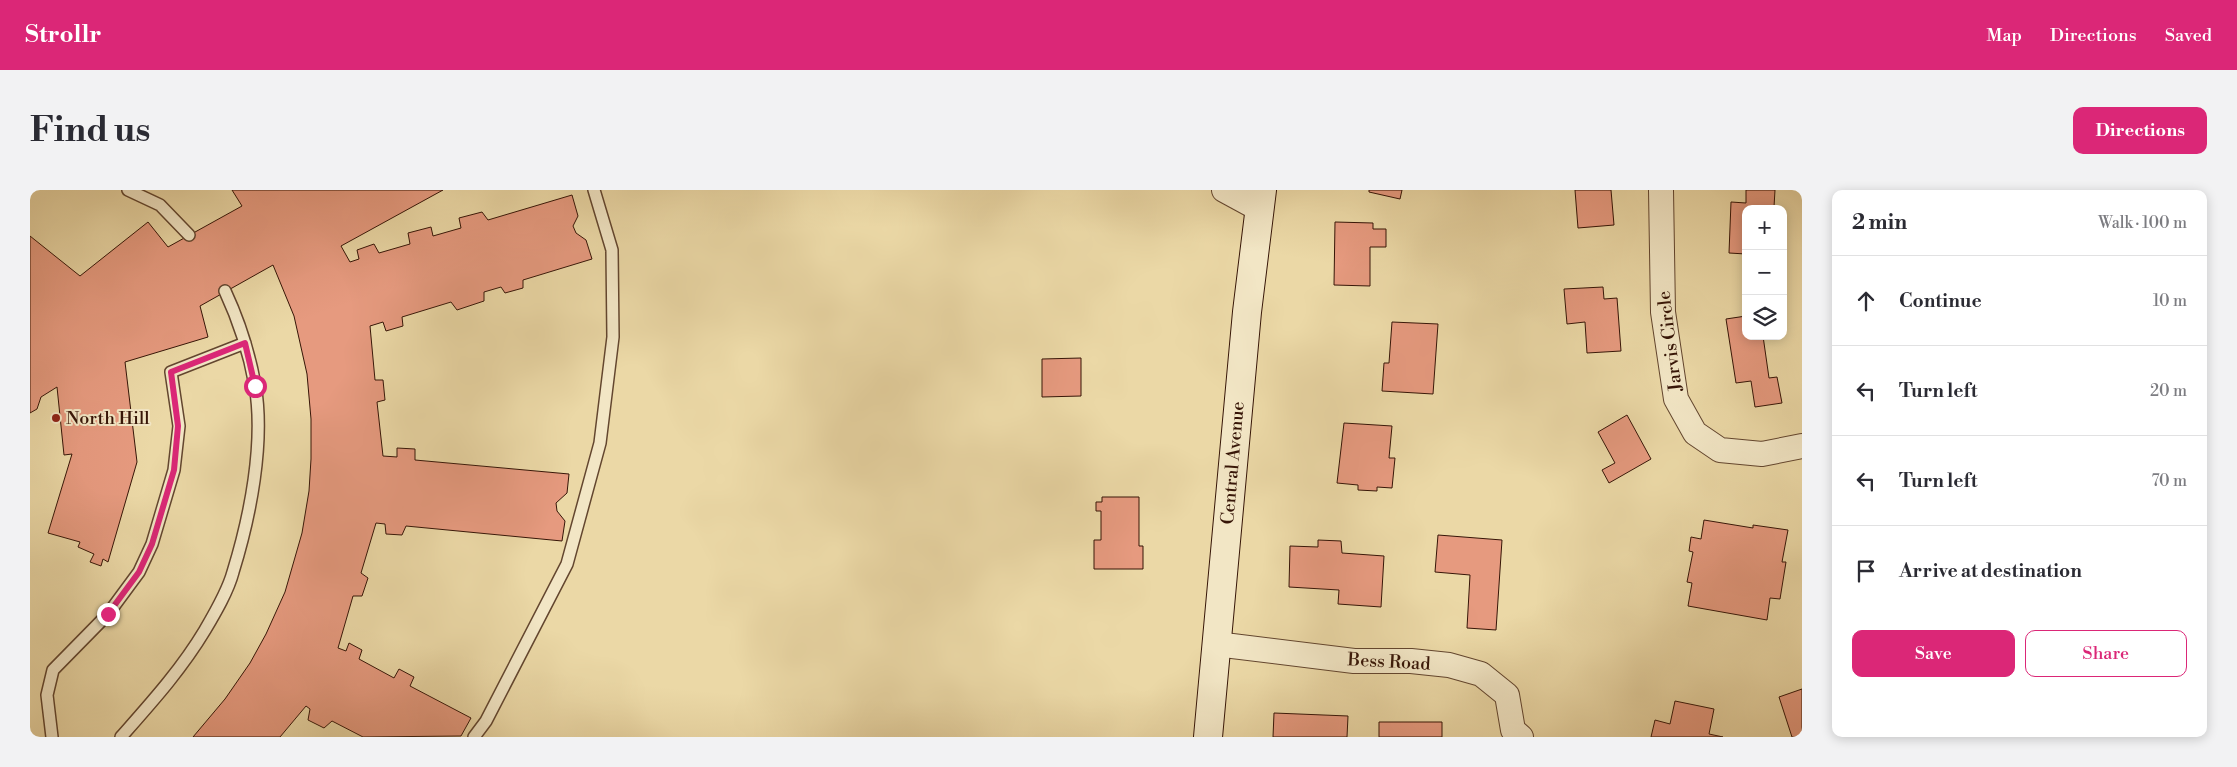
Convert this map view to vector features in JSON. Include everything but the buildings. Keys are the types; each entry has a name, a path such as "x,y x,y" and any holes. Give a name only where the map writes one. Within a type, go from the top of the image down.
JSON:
{"main road":[{"name":"Central Avenue","path":"1208,737 1261,199"}],"street":[{"path":"1224,190 1261,199"},
{"name":"Jarvis Circle","path":"1661,190 1663,312 1676,398 1695,433 1720,450 1762,454 1802,446"},
{"name":"Bess Road","path":"1216,644 1354,661 1411,661 1440,664 1481,674 1507,695 1513,730 1522,737"}],"lane":[{"path":"128,190 160,205 189,235"},
{"path":"474,737 486,721 567,564 600,443 613,337 612,250 594,190"},
{"path":"120,737 174,676 206,629 233,574 248,507 258,447 255,386 240,322 226,291"},
{"path":"52,737 47,695 53,670 108,614 139,572 152,544 174,470 178,426 171,372 245,343"}],"place":[{"name":"North Hill","path":"56,418"}],"route":[{"path":"108,614 139,572 152,544 174,470 178,426 171,372 245,343 255,386"}]}
